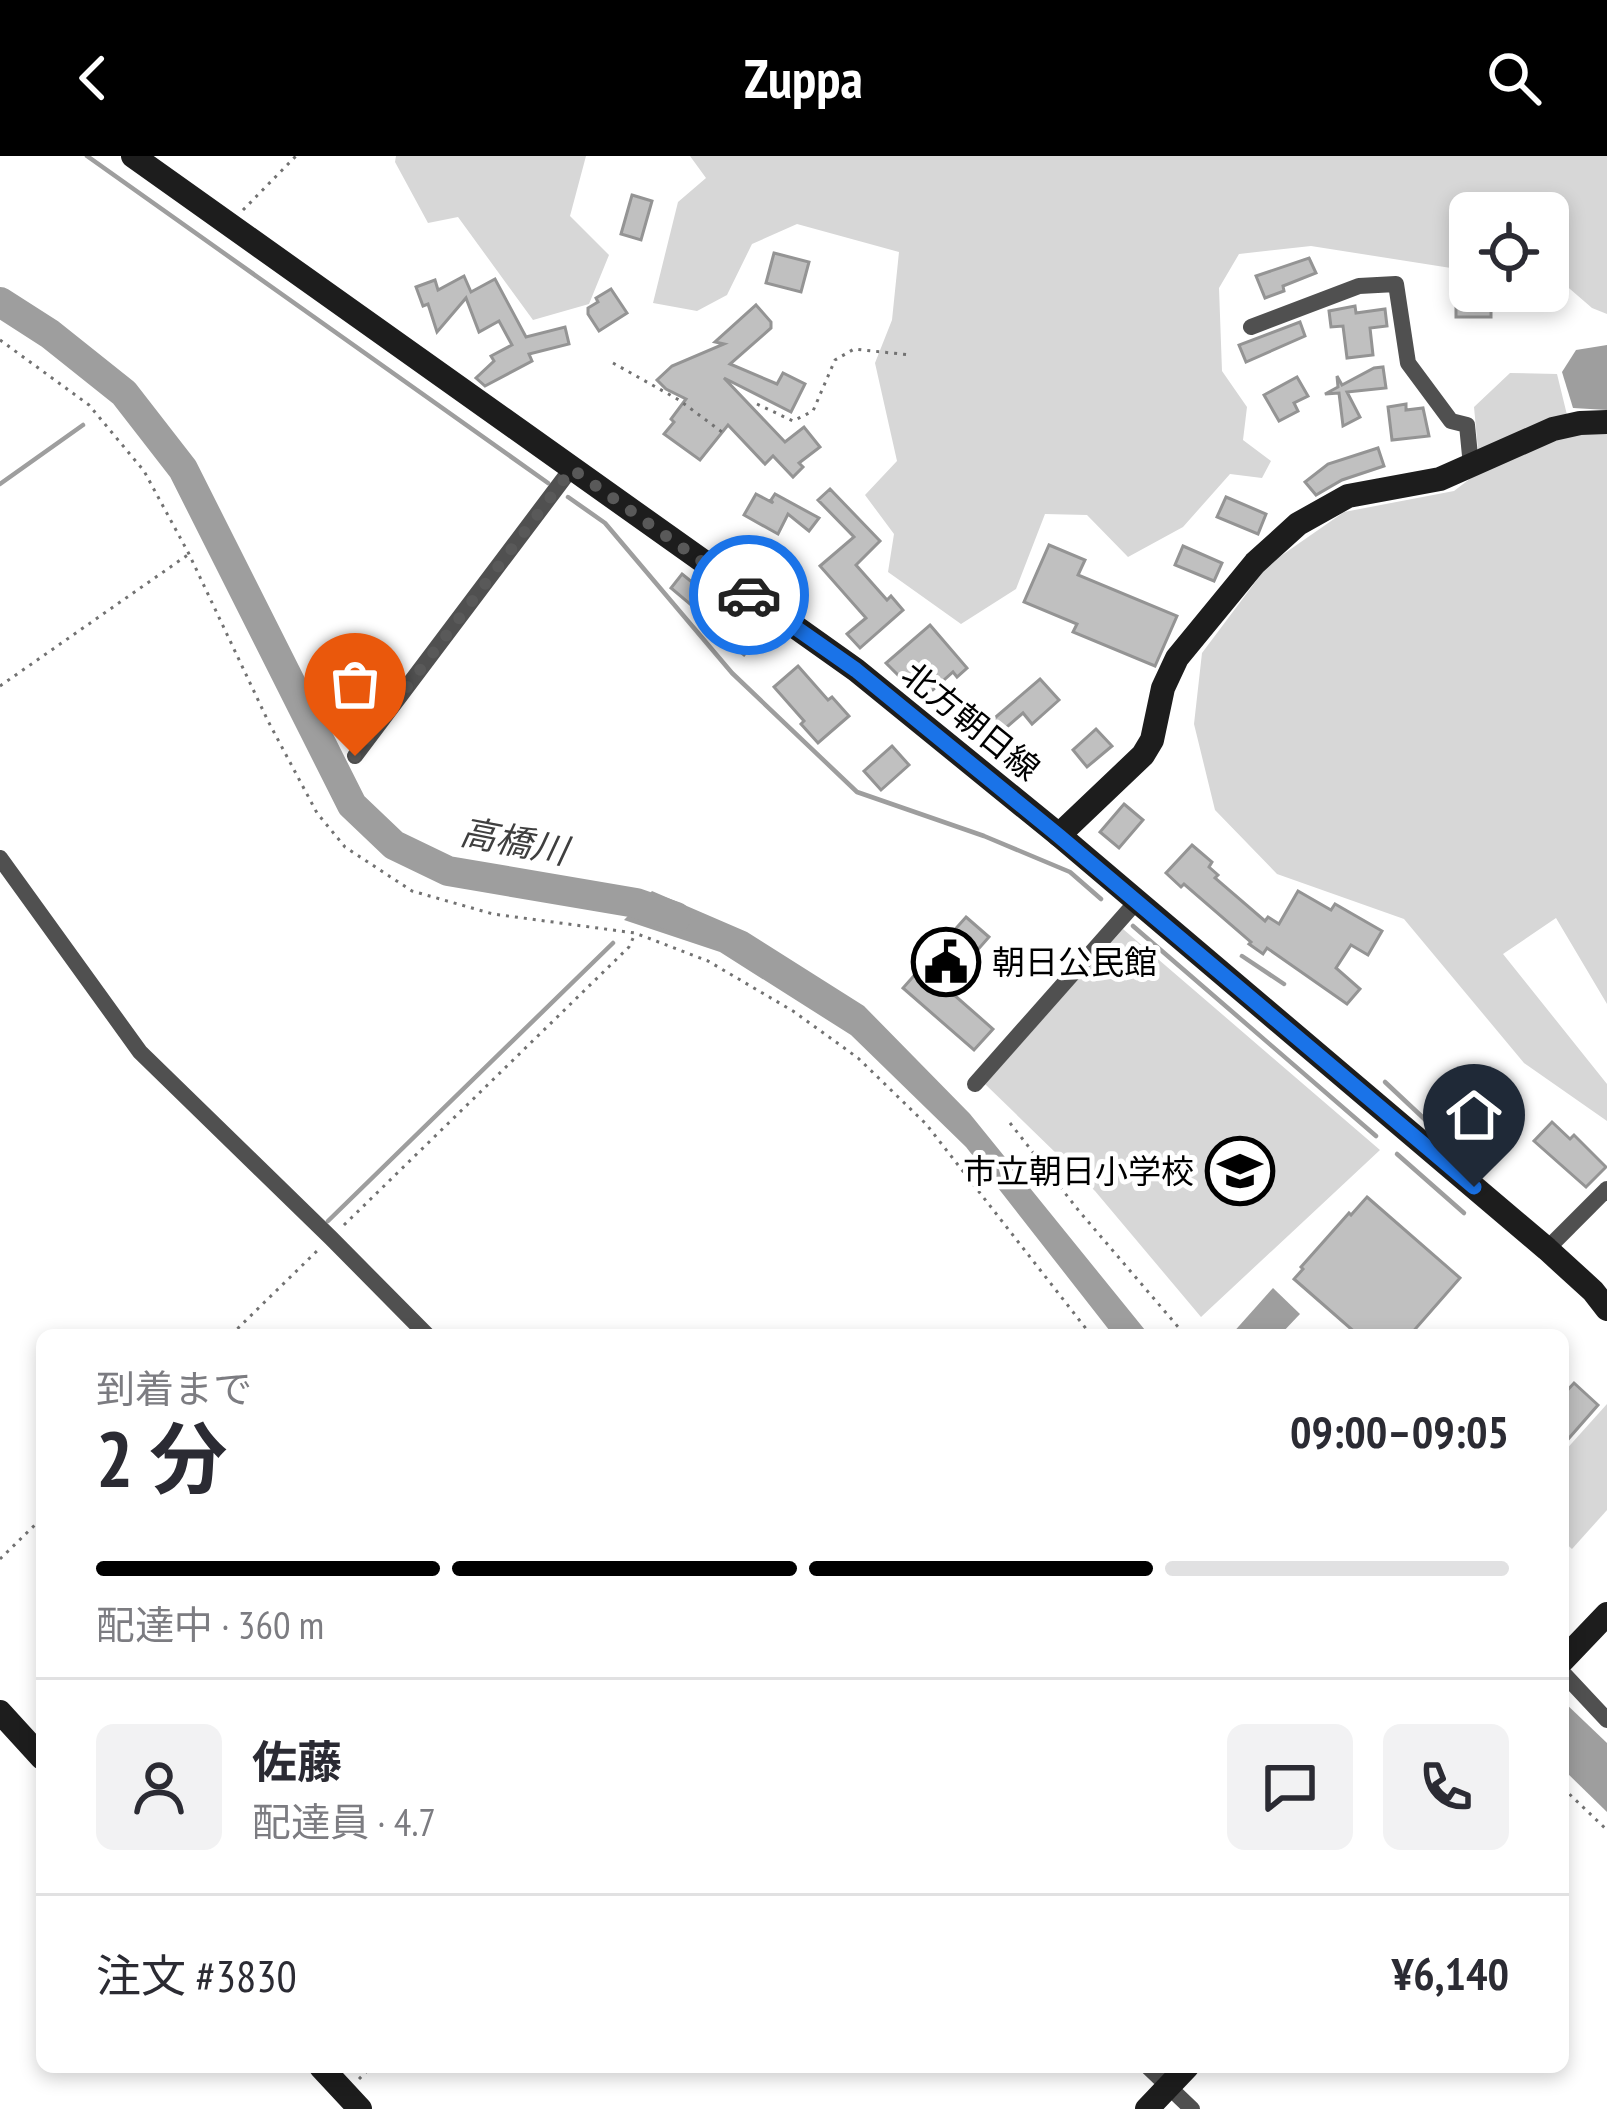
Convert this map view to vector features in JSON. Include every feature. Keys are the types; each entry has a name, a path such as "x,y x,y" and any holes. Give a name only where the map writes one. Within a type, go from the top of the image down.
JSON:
{"main road":[{"name":"北方朝日線","path":"133,156 856,670 1547,1249 1607,1309"},
{"path":"1059,836 1143,755 1153,740 1163,688 1177,658 1256,563 1298,524 1348,496 1440,479 1553,429 1607,422"},
{"path":"1569,1654 1607,1614"},
{"path":"0,1712 36,1751"},
{"path":"327,2073 360,2109"},
{"path":"1147,2109 1182,2073"}],"street":[{"path":"1251,327 1359,286 1396,284 1408,363 1451,421 1467,425 1471,466"},
{"path":"355,756 572,469"},
{"path":"0,858 140,1052 421,1329"},
{"path":"975,1084 1137,901"},
{"path":"1547,1249 1607,1189"},
{"path":"1569,1679 1607,1720"},
{"path":"1154,2073 1192,2109"}],"path":[{"path":"229,225 296,156"},
{"path":"0,340 89,405 144,471 317,813 345,847 412,891 432,897 493,914 635,932 708,961 793,1011 858,1058 926,1124 1086,1329"},
{"path":"757,404 794,421 813,410 835,360 854,349 910,355"},
{"path":"613,363 679,400 726,435"},
{"path":"0,686 189,554"},
{"path":"237,1329 629,947 635,932"},
{"path":"1010,1124 1180,1329"},
{"path":"0,1559 36,1524"},
{"path":"1569,1794 1607,1830"}],"shaded area":[{"path":"396,156 586,156 570,216 609,255 589,304 533,320 458,217 428,223"},
{"path":"690,156 1607,156 1607,314 1569,288 1569,192 1449,192 1449,268 1311,246 1239,254 1219,288 1222,371 1247,407 1243,440 1271,461 1262,478 1230,474 1183,527 1128,557 1087,515 1045,514 1016,589 961,624 888,572 894,534 865,495 897,461 875,363 892,320 899,252 797,224 752,244 727,295 697,311 653,303 678,202 706,178"},
{"path":"1607,345 1607,410 1573,408 1562,372 1576,350"},
{"path":"1510,373 1557,374 1568,419 1607,422 1607,1004 1556,918 1503,954 1607,1084 1607,1121 1524,1063 1404,919 1277,874 1215,810 1194,724 1202,653 1268,565 1344,512 1454,491 1480,471 1474,407"},
{"path":"652,891 747,932 864,1006 970,1114 1144,1329 1108,1329 966,1147 851,1035 720,952 624,920"},
{"name":"市立朝日小学校","path":"1123,929 1380,1150 1201,1317 1095,1191 985,1084"},
{"path":"1273,1288 1300,1314 1286,1329 1236,1329"},
{"path":"1607,1404 1607,1510 1572,1549 1569,1546 1569,1446"},
{"path":"1569,1707 1607,1743 1607,1812 1569,1775"}],"building":[{"path":"632,195 652,201 641,240 621,234"},
{"path":"774,253 809,262 801,292 766,283"},
{"path":"1309,258 1316,273 1265,298 1256,276"},
{"path":"464,276 471,292 495,279 526,337 565,327 569,344 529,354 532,361 485,386 476,378 494,361 491,356 512,345 499,321 479,332 466,298 437,332 428,304 423,306 416,287 435,280 438,290"},
{"path":"611,289 627,313 599,331 588,308"},
{"path":"756,305 771,328 730,364 777,384 783,373 805,384 791,412 724,378 785,442 804,427 820,447 799,463 803,467 793,477 773,456 765,464 728,425 700,460 664,434 686,399 657,380 672,366 724,344 715,342"},
{"path":"1355,306 1356,313 1385,309 1387,326 1370,328 1373,355 1347,358 1343,326 1331,327 1329,311"},
{"path":"1456,312 1491,312 1491,317 1456,317"},
{"path":"1300,322 1305,336 1246,362 1239,345"},
{"path":"1383,367 1386,388 1347,392 1360,417 1343,426 1339,393 1325,394 1338,387 1337,376 1342,385"},
{"path":"1297,377 1308,396 1294,403 1298,411 1279,421 1264,395"},
{"path":"1406,404 1406,410 1423,408 1429,436 1392,440 1388,407"},
{"path":"1378,448 1384,466 1316,495 1305,482 1328,464"},
{"path":"830,489 880,541 856,565 887,600 891,596 903,610 860,648 847,634 866,618 820,566 854,537 818,500"},
{"path":"756,494 773,503 775,494 819,518 809,531 788,514 778,534 744,515"},
{"path":"1226,497 1266,514 1258,534 1217,517"},
{"path":"1049,545 1085,560 1078,575 1177,616 1155,666 1073,632 1077,624 1024,602"},
{"path":"1183,546 1222,563 1214,581 1175,565"},
{"path":"682,574 762,633 744,655 671,588"},
{"path":"930,625 967,668 957,677 953,672 926,696 886,663"},
{"path":"798,666 849,716 818,743 774,687"},
{"path":"1040,679 1059,700 1032,724 1023,713 1000,733 990,722"},
{"path":"1096,729 1112,746 1087,767 1073,750"},
{"path":"892,746 909,765 881,790 864,771"},
{"path":"1124,804 1143,820 1119,848 1100,832"},
{"path":"1192,845 1212,862 1209,867 1218,875 1215,878 1265,921 1268,917 1279,924 1298,891 1331,910 1335,904 1382,931 1368,955 1351,945 1336,968 1360,989 1347,1004 1267,948 1263,954 1249,944 1166,873"},
{"name":"朝日公民館","path":"966,917 989,937 945,987 993,1029 974,1050 903,988"},
{"path":"1487,1110 1511,1131 1488,1158 1464,1137"},
{"path":"1552,1122 1570,1139 1574,1135 1606,1167 1586,1187 1534,1141"},
{"path":"1367,1197 1460,1278 1415,1329 1351,1329 1294,1279"},
{"path":"1574,1383 1598,1405 1569,1438 1569,1388"}],"waterway":[{"path":"87,156 548,483"},
{"name":"高橋川","path":"0,302 50,334 124,393 183,469 352,805 394,845 448,871 636,903 676,917"},
{"path":"0,484 83,425"},
{"path":"568,497 605,523 732,673 857,792 1070,872 1101,899"},
{"path":"1133,926 1376,1136"},
{"path":"328,1221 613,943"},
{"path":"1242,956 1284,984"},
{"path":"1385,1082 1434,1128 1459,1160"},
{"path":"1397,1154 1464,1213"}],"way so far":[{"path":"355,756 572,469 749,595"}],"place":[{"name":"朝日公民館","path":"946,962"},
{"name":"市立朝日小学校","path":"1240,1171"}],"route":[{"path":"749,595 856,670 1474,1187"}]}
